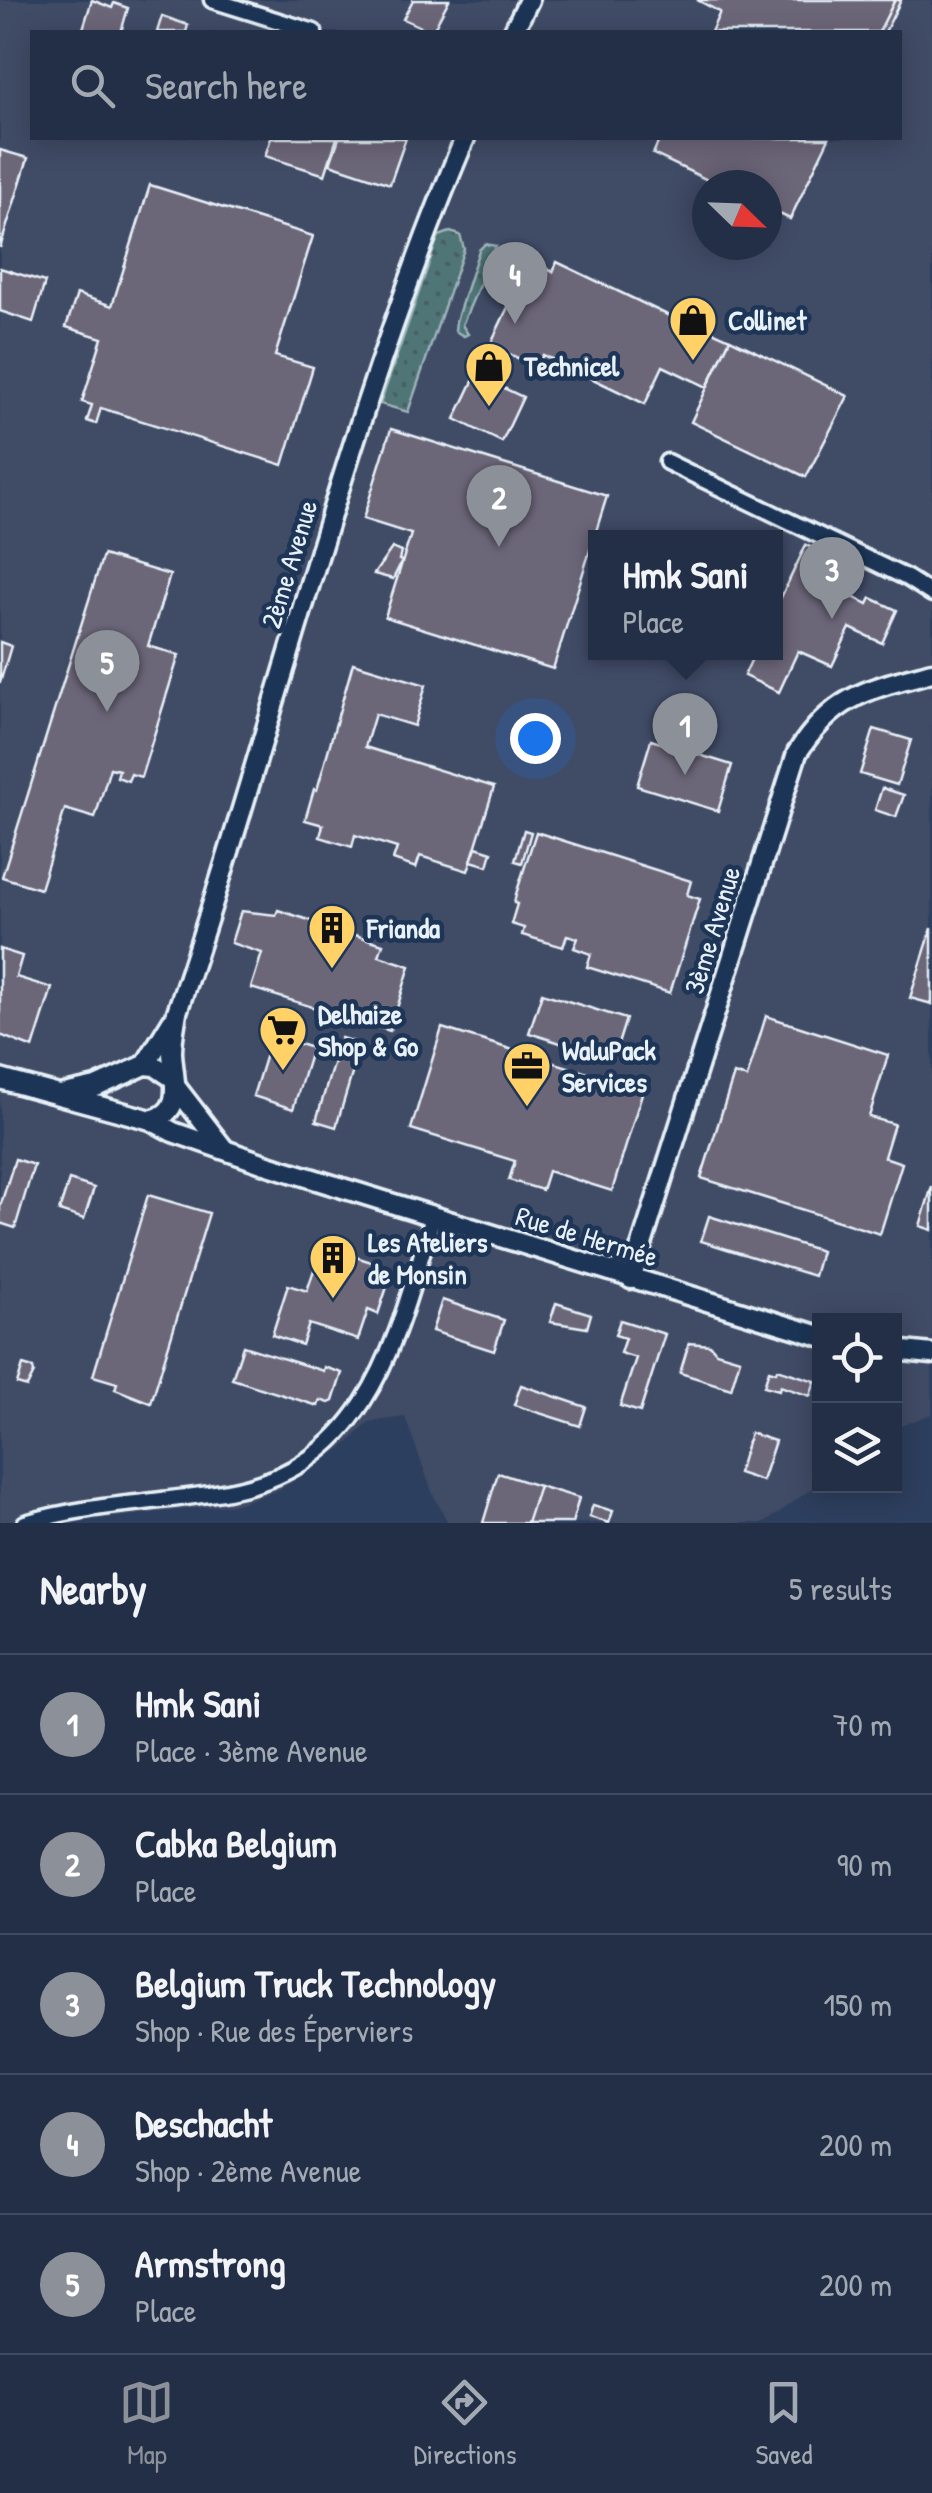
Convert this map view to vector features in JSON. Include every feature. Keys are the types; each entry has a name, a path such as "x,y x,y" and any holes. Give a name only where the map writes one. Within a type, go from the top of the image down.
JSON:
{"street":[{"path":"212,0 308,30"},
{"path":"515,30 529,0"},
{"name":"2ème Avenue","path":"174,1082 172,1046 177,1012 373,386 416,260 465,140"},
{"path":"667,462 908,578 932,594"},
{"name":"3ème Avenue","path":"632,1279 798,752 820,720 850,697 932,672"},
{"name":"2ème Avenue","path":"145,1065 177,1012"},
{"path":"145,1065 155,1066 174,1082 224,1149"},
{"name":"Rue de Hermée","path":"59,1095 96,1087 145,1065"},
{"path":"126,1075 122,1098 141,1118 168,1113 174,1105 174,1082"},
{"name":"Rue de Hermée","path":"0,1080 141,1118 173,1132 434,1217 812,1334"},
{"path":"25,1523 90,1506 226,1491 260,1483 291,1470 324,1448 358,1412 383,1367 434,1217"},
{"path":"902,1351 932,1354"}],"shaded area":[{"path":"0,0 932,0 932,1414 902,1425 902,1313 812,1313 812,1488 765,1523 448,1523 432,1492 405,1417 369,1422 346,1445 281,1489 237,1504 61,1523 0,1523"}],"green space":[{"path":"450,232 460,235 464,249 408,412 380,404 436,243 439,236"},
{"path":"485,244 496,246 462,325 468,334 464,336 455,331 456,321 479,250"}],"building":[{"path":"92,0 112,8 114,3 128,8 122,30 83,30"},
{"path":"413,0 449,0 433,30 403,19"},
{"path":"697,0 895,0 880,30 712,30 720,12"},
{"path":"895,0 901,0 886,30 880,30"},
{"path":"162,16 188,25 187,30 158,30"},
{"path":"270,140 336,140 325,175 265,156"},
{"path":"338,140 405,140 390,184 330,164"},
{"path":"659,140 828,140 790,219 782,215 782,170 692,173 653,154"},
{"path":"0,150 28,158 0,248"},
{"path":"150,185 313,236 275,356 313,367 283,465 101,408 96,424 87,421 92,405 82,402 102,338 66,327 77,294 112,306"},
{"path":"530,261 553,272 557,262 684,323 686,319 730,339 707,387 663,366 645,404 543,355 537,367 490,345"},
{"path":"0,268 45,282 33,322 0,311"},
{"path":"730,339 848,396 806,477 691,422"},
{"name":"Technicel","path":"476,375 523,397 502,442 455,419"},
{"path":"391,429 607,496 596,530 588,530 588,557 553,669 385,617 411,534 363,519"},
{"path":"806,545 841,561 829,586 868,604 871,598 897,610 882,643 850,628 832,666 798,651 779,692 744,676 751,660 783,660 783,593"},
{"path":"392,548 401,552 402,561 393,579 374,574"},
{"path":"103,555 170,575 148,646 179,655 141,777 131,774 128,781 117,777 119,770 110,768 95,818 65,809 40,889 2,877"},
{"path":"0,642 11,646 0,683"},
{"path":"353,663 426,685 414,726 375,714 365,747 494,787 468,871 420,856 416,868 393,860 397,848 355,835 352,847 320,837 323,825 305,820"},
{"path":"874,729 911,740 897,785 860,774"},
{"path":"651,740 732,765 718,811 637,786"},
{"path":"882,788 904,795 896,817 875,810"},
{"path":"524,830 531,832 522,863 515,861"},
{"path":"536,832 691,881 687,895 700,899 670,993 587,967 591,954 574,948 578,938 567,935 563,947 522,935 524,928 511,924 516,894"},
{"path":"476,847 492,852 488,866 471,861"},
{"name":"Frianda","path":"278,910 383,944 379,956 410,966 390,1031 251,988 262,953 231,943 241,911 276,915"},
{"path":"932,928 932,1004 910,998"},
{"path":"0,949 22,956 16,977 52,988 33,1048 0,1035"},
{"path":"542,993 626,1019 613,1060 529,1033"},
{"path":"766,1016 888,1055 869,1117 894,1124 884,1157 902,1163 880,1234 701,1178 734,1074 747,1078"},
{"name":"WaluPack Services","path":"442,1028 643,1090 612,1191 548,1171 542,1190 509,1180 515,1161 411,1129"},
{"name":"Delhaize Shop & Go","path":"272,1035 312,1048 293,1109 253,1096"},
{"path":"341,1038 361,1044 336,1127 316,1121"},
{"path":"15,1159 34,1165 15,1228 0,1223 0,1207"},
{"path":"69,1180 94,1188 84,1219 59,1211"},
{"path":"932,1186 932,1230 920,1226"},
{"path":"148,1195 209,1213 151,1403 115,1389 117,1383 93,1376"},
{"path":"709,1216 821,1251 814,1276 701,1241"},
{"name":"Les Ateliers de Monsin","path":"331,1249 381,1265 378,1277 389,1281 378,1314 368,1310 358,1340 309,1324 302,1345 272,1335 288,1285 307,1291 318,1258 327,1261"},
{"path":"442,1300 504,1320 494,1351 432,1331"},
{"path":"556,1303 591,1314 587,1328 550,1322"},
{"path":"620,1320 665,1334 640,1412 620,1406 636,1358 620,1353 625,1338 615,1335"},
{"path":"689,1343 710,1345 716,1352 740,1359 731,1389 680,1373"},
{"path":"243,1346 323,1371 324,1367 342,1373 333,1401 320,1400 318,1406 232,1379"},
{"path":"23,1365 33,1368 34,1373 27,1387 17,1384"},
{"path":"777,1369 812,1380 810,1396 780,1386 779,1390 764,1386 769,1370"},
{"path":"521,1385 586,1407 580,1426 514,1405"},
{"path":"750,1433 775,1441 762,1481 738,1473"},
{"path":"498,1473 539,1486 527,1523 483,1523"},
{"path":"539,1486 579,1498 572,1523 527,1523"},
{"path":"593,1505 613,1511 609,1523 589,1517"}],"place":[{"name":"Deschacht","path":"515,324"},
{"name":"Collinet","path":"693,362"},
{"name":"Technicel","path":"489,408"},
{"name":"Cabka Belgium","path":"499,547"},
{"name":"Belgium Truck Technology","path":"832,619"},
{"name":"Armstrong","path":"107,712"},
{"name":"Hmk Sani","path":"685,775"},
{"name":"Frianda","path":"332,970"},
{"name":"Delhaize Shop & Go","path":"283,1072"},
{"name":"WaluPack Services","path":"527,1108"},
{"name":"Les Ateliers de Monsin","path":"333,1300"}]}
